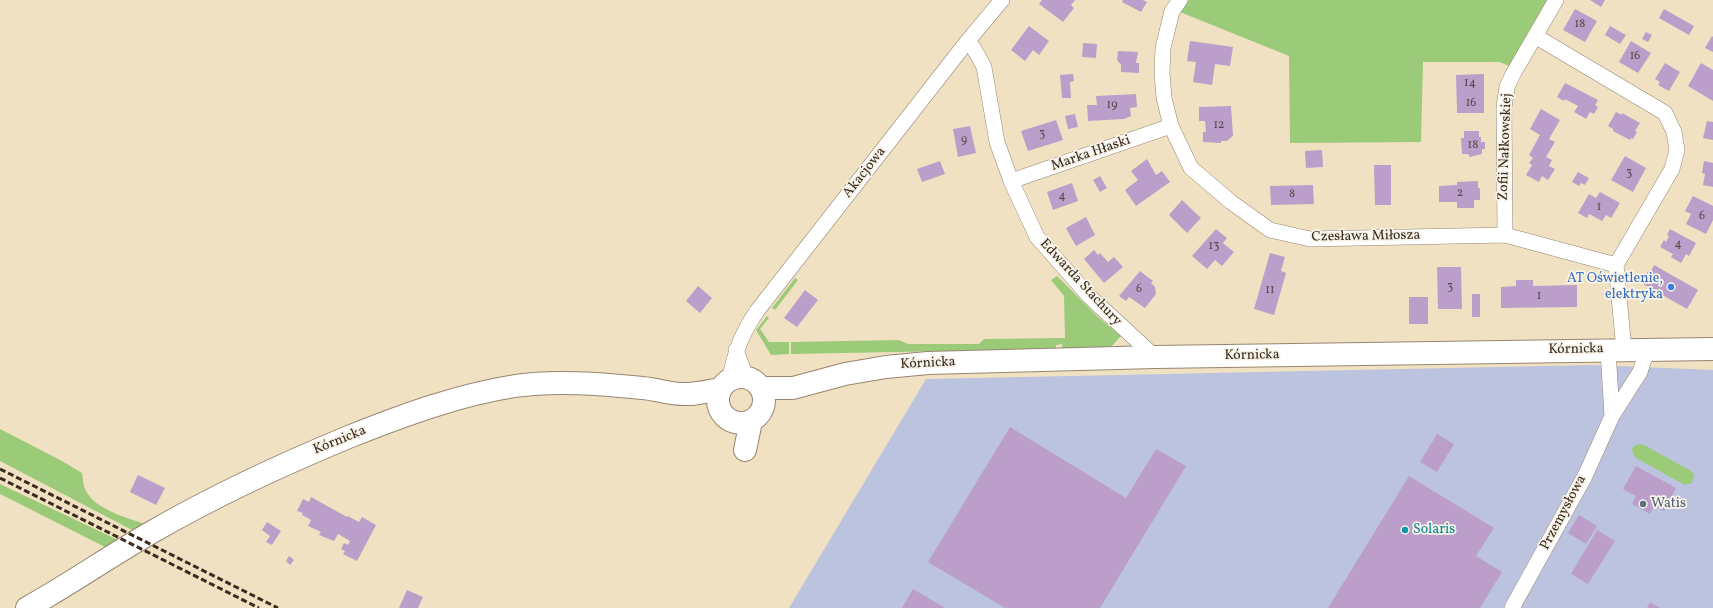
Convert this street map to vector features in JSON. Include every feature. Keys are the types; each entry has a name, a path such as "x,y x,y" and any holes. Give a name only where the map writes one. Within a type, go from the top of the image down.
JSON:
{"street":[{"name":"Akacjowa","path":"741,399 736,350 744,329 966,43 1002,0"},
{"name":"Czesława Miłosza","path":"1180,0 1172,11 1163,48 1162,73 1164,98 1171,126 1191,168 1231,202 1270,230 1310,239 1504,235 1616,265"},
{"name":"Zofii Nałkowskiej","path":"1504,235 1504,107 1507,87 1556,0"},
{"path":"1535,36 1665,113 1674,132 1677,150 1672,169 1616,265"},
{"name":"Edwarda Stachury","path":"966,43 973,47 984,67 997,142 1011,182 1037,237 1090,297 1155,357"},
{"name":"Marka Hłaski","path":"1011,182 1171,126"},
{"name":"Przemysłowa","path":"1612,416 1616,350 1616,265"},
{"name":"Kórnicka","path":"27,608 151,532 241,485 318,450 420,410 484,391 518,386 556,384 602,385 644,388 686,394 741,399 793,388 845,374 886,367 928,363 1155,357 1713,349"},
{"name":"Przemysłowa","path":"1512,608 1591,463 1612,416 1640,372 1646,350"}],"shaded area":[{"path":"1593,365 1713,370 1713,608 789,608 926,379"}],"green space":[{"path":"1189,0 1547,0 1509,66 1499,62 1423,62 1421,142 1290,143 1289,56 1180,12"},
{"path":"1057,276 1098,317 1121,336 1111,347 1062,349 1062,344 1056,345 1056,349 791,354 791,342 899,340 908,344 979,344 984,339 1065,338 1064,296 1051,280"},
{"path":"795,278 798,280 775,310 772,308"},
{"path":"767,316 769,318 760,329 769,342 789,342 789,354 771,355 756,330"},
{"path":"0,429 82,473 86,491 96,503 121,516 145,524 132,530 0,461"},
{"path":"1639,444 1644,445 1691,471 1694,475 1692,483 1685,485 1636,458 1632,449 1634,446"},
{"path":"0,484 120,541 107,548 0,494"}],"building":[{"path":"1042,0 1075,0 1071,5 1074,8 1063,22 1039,4"},
{"path":"1123,0 1143,0 1147,2 1141,12 1122,2"},
{"path":"1590,0 1605,0 1601,7"},
{"path":"1575,9 1597,21 1585,42 1563,30"},
{"path":"1664,9 1694,26 1689,35 1659,18"},
{"path":"1029,26 1049,41 1039,55 1033,50 1025,61 1011,50"},
{"path":"1610,26 1626,35 1620,44 1605,35"},
{"path":"1646,32 1652,35 1648,42 1642,39"},
{"path":"1712,36 1713,37 1713,52 1705,48"},
{"path":"1190,41 1233,47 1230,66 1215,64 1212,85 1193,82 1196,62 1187,61"},
{"path":"1631,41 1651,53 1638,73 1619,62"},
{"path":"1083,43 1097,44 1096,58 1082,57"},
{"path":"1118,51 1138,52 1136,63 1139,63 1139,73 1121,72 1121,65 1117,60"},
{"path":"1665,63 1680,72 1669,91 1658,85 1660,82 1655,79"},
{"path":"1701,63 1713,70 1713,101 1688,86"},
{"path":"1073,74 1074,81 1070,82 1071,98 1062,98 1060,75"},
{"path":"1484,74 1484,113 1457,113 1456,75"},
{"path":"1565,83 1598,100 1595,105 1598,107 1594,114 1590,112 1586,119 1574,112 1578,106 1565,99 1564,101 1557,97"},
{"path":"1136,94 1137,107 1130,108 1131,116 1124,119 1088,121 1087,105 1097,105 1096,96"},
{"path":"1231,106 1233,136 1227,141 1221,141 1221,143 1203,142 1203,132 1206,132 1205,121 1199,121 1199,107"},
{"path":"1541,109 1560,120 1549,139 1555,142 1546,157 1552,160 1549,166 1555,169 1548,180 1542,176 1539,182 1526,175 1532,165 1529,163 1533,158 1529,155 1540,135 1530,129"},
{"path":"1616,112 1622,115 1622,113 1640,123 1635,131 1637,132 1633,139 1631,138 1630,140 1613,131 1613,129 1608,126"},
{"path":"1075,114 1078,127 1068,129 1065,116"},
{"path":"1056,120 1063,140 1028,151 1021,131"},
{"path":"1707,121 1713,122 1713,140 1703,138"},
{"path":"970,126 976,153 958,157 953,129"},
{"path":"1464,131 1479,131 1481,142 1485,142 1485,149 1482,149 1482,154 1470,157 1468,154 1462,154 1461,138 1464,138"},
{"path":"1322,150 1323,167 1306,168 1305,151"},
{"path":"1625,156 1646,168 1633,192 1611,180"},
{"path":"1147,159 1156,175 1162,171 1170,182 1136,206 1125,190 1138,180 1131,171"},
{"path":"940,161 945,174 922,182 917,169"},
{"path":"1704,161 1713,163 1713,187 1703,185 1705,174 1702,173"},
{"path":"1374,165 1391,165 1391,205 1375,205"},
{"path":"1578,172 1589,178 1585,185 1581,183 1579,186 1572,182"},
{"path":"1100,176 1107,188 1100,192 1093,180"},
{"path":"1478,181 1478,188 1480,188 1480,200 1474,200 1474,208 1457,208 1457,202 1439,202 1439,186 1457,185 1457,182"},
{"path":"1072,183 1078,201 1053,210 1047,192"},
{"path":"1313,185 1314,204 1271,205 1270,186"},
{"path":"1600,192 1620,203 1611,218 1606,215 1602,221 1589,214 1587,218 1578,213 1589,194 1596,198"},
{"path":"1693,196 1713,206 1713,220 1706,234 1686,224 1691,214 1685,211"},
{"path":"1182,200 1201,218 1187,233 1169,215"},
{"path":"1086,217 1095,235 1076,246 1066,228"},
{"path":"1216,229 1227,238 1223,243 1234,252 1222,266 1215,260 1207,269 1192,256"},
{"path":"1670,229 1696,243 1689,256 1686,254 1681,263 1671,257 1673,254 1660,247 1664,240 1666,242"},
{"path":"1094,250 1098,255 1100,253 1108,262 1114,257 1123,267 1104,283 1084,259"},
{"path":"1270,253 1285,257 1281,271 1286,273 1274,315 1254,309"},
{"name":"AT Oświetlenie, elektryka","path":"1654,265 1698,290 1687,309 1643,284 1647,278 1646,275 1648,271 1651,271"},
{"path":"1437,267 1461,267 1462,309 1438,309"},
{"path":"1140,271 1153,281 1151,283 1155,287 1156,294 1145,308 1129,297 1126,301 1119,296"},
{"path":"1516,280 1533,280 1533,286 1577,285 1577,307 1501,308 1501,287 1516,286"},
{"path":"698,286 712,298 700,313 686,301"},
{"path":"805,290 818,300 797,327 784,318"},
{"path":"1472,294 1480,294 1480,317 1472,317"},
{"path":"1409,297 1428,297 1428,324 1409,324"},
{"path":"1010,427 1126,498 1156,449 1186,466 1100,608 1005,608 928,562"},
{"path":"1437,434 1454,444 1437,472 1420,462"},
{"path":"1636,466 1676,488 1664,511 1654,506 1650,514 1632,504 1636,496 1623,489"},
{"path":"138,475 165,488 156,505 130,492"},
{"name":"Solaris","path":"1409,476 1494,528 1476,556 1502,572 1480,608 1328,608"},
{"path":"311,497 347,517 348,516 359,522 362,517 376,525 357,561 343,554 345,551 341,549 344,543 348,545 350,541 338,534 334,541 319,535 321,532 308,526 311,520 302,515 303,513 297,511 303,499 309,502"},
{"path":"1579,515 1597,526 1586,544 1568,533"},
{"path":"267,522 281,531 272,545 266,542 270,536 262,530"},
{"path":"1597,530 1615,541 1588,584 1571,574"},
{"path":"289,556 294,560 290,565 286,561"},
{"path":"913,589 945,608 902,608"},
{"path":"407,590 423,597 418,608 399,608"},
{"path":"1650,602 1660,608 1647,608"}],"railway":[{"path":"0,469 278,608"},
{"path":"0,478 259,608"}],"place":[{"name":"AT Oświetlenie, elektryka","path":"1671,287"},
{"name":"Watis","path":"1643,504"},
{"name":"Solaris","path":"1405,530"}]}
